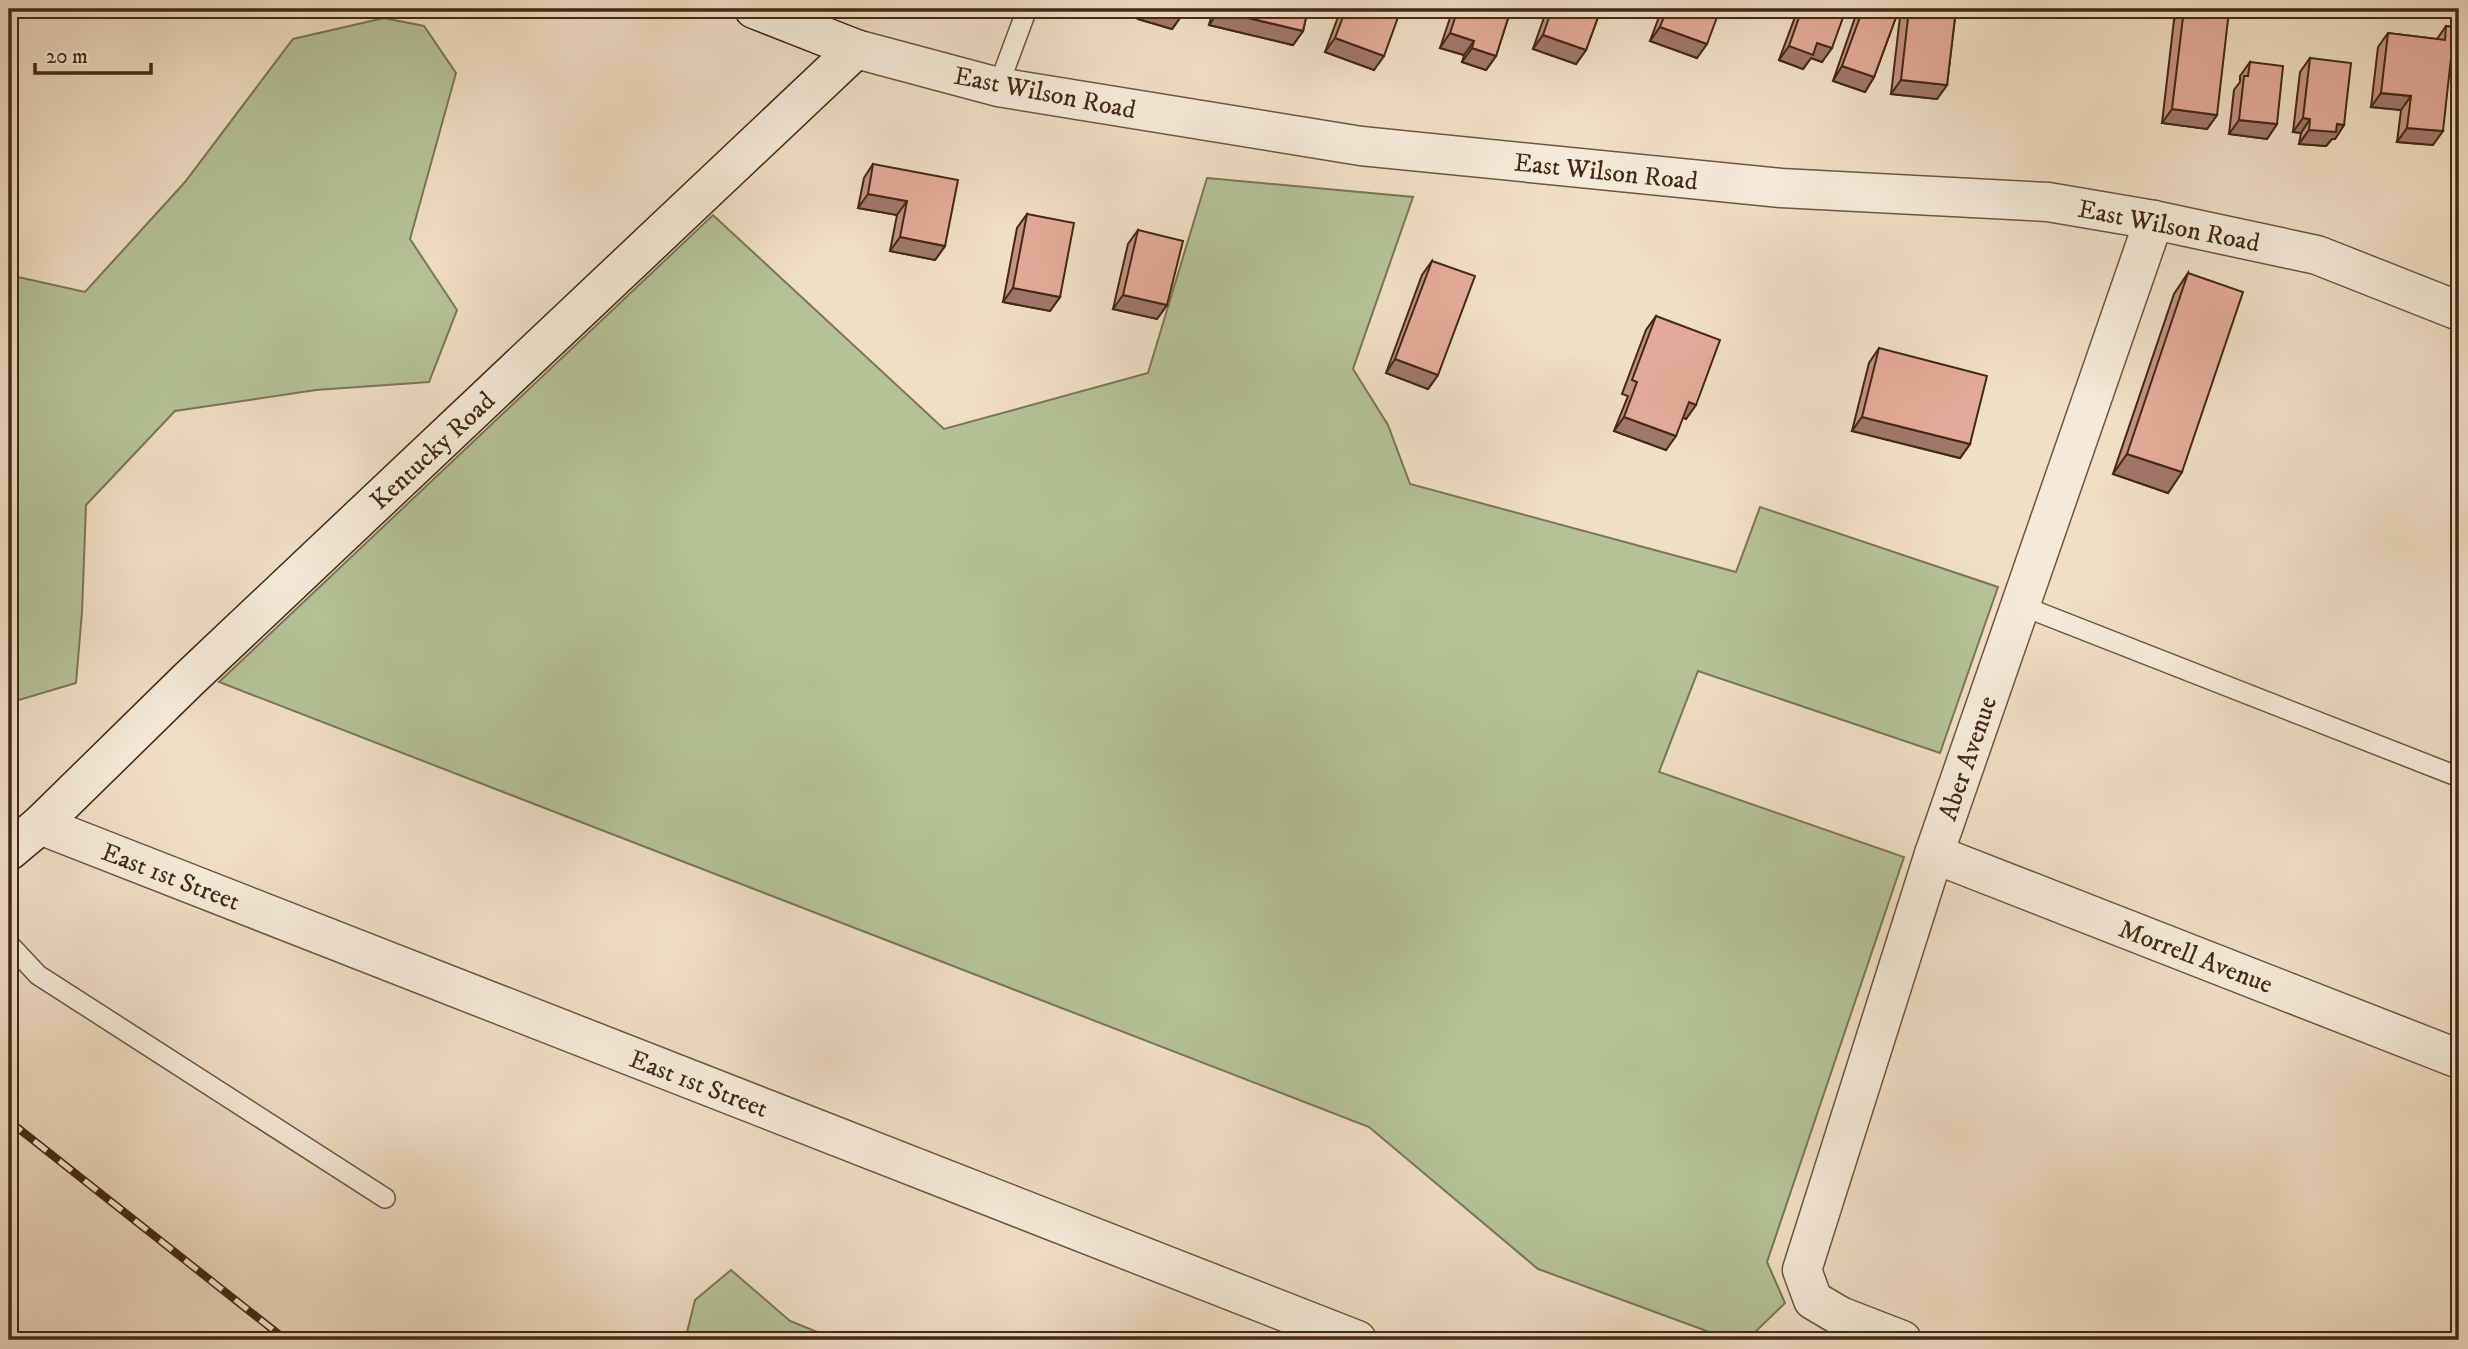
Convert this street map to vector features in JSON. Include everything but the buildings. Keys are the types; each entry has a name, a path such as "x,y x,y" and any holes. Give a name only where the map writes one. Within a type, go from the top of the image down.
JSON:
{"street":[{"name":"East Wilson Road","path":"754,9 856,49 998,87 1361,146 1781,188 2048,202 2154,220 2317,255 2459,311"},
{"name":"Kentucky Road","path":"9,852 856,49"},
{"name":"Aber Avenue","path":"1902,1340 1840,1316 1813,1300 1802,1270 1934,854 2154,220"},
{"name":"East 1st Street","path":"40,825 1357,1340"},
{"name":"Morrell Avenue","path":"1934,854 2459,1059"}],"lane":[{"path":"998,87 1027,9"},
{"path":"2020,605 2459,777"},
{"path":"9,944 38,975 385,1198"}],"green space":[{"path":"384,18 424,26 456,73 410,239 457,310 429,382 316,390 175,411 86,505 76,683 9,703 9,275 85,292 185,182 293,39"},
{"path":"1207,178 1413,197 1353,369 1388,425 1410,484 1736,572 1760,507 1998,587 1940,753 1698,671 1659,772 1904,857 1767,1262 1785,1303 1747,1340 1731,1340 1538,1269 1369,1127 219,682 713,215 944,429 1148,373"},
{"path":"731,1270 790,1321 837,1340 685,1340 695,1300"}],"railway":[{"path":"9,1121 286,1340"}]}
